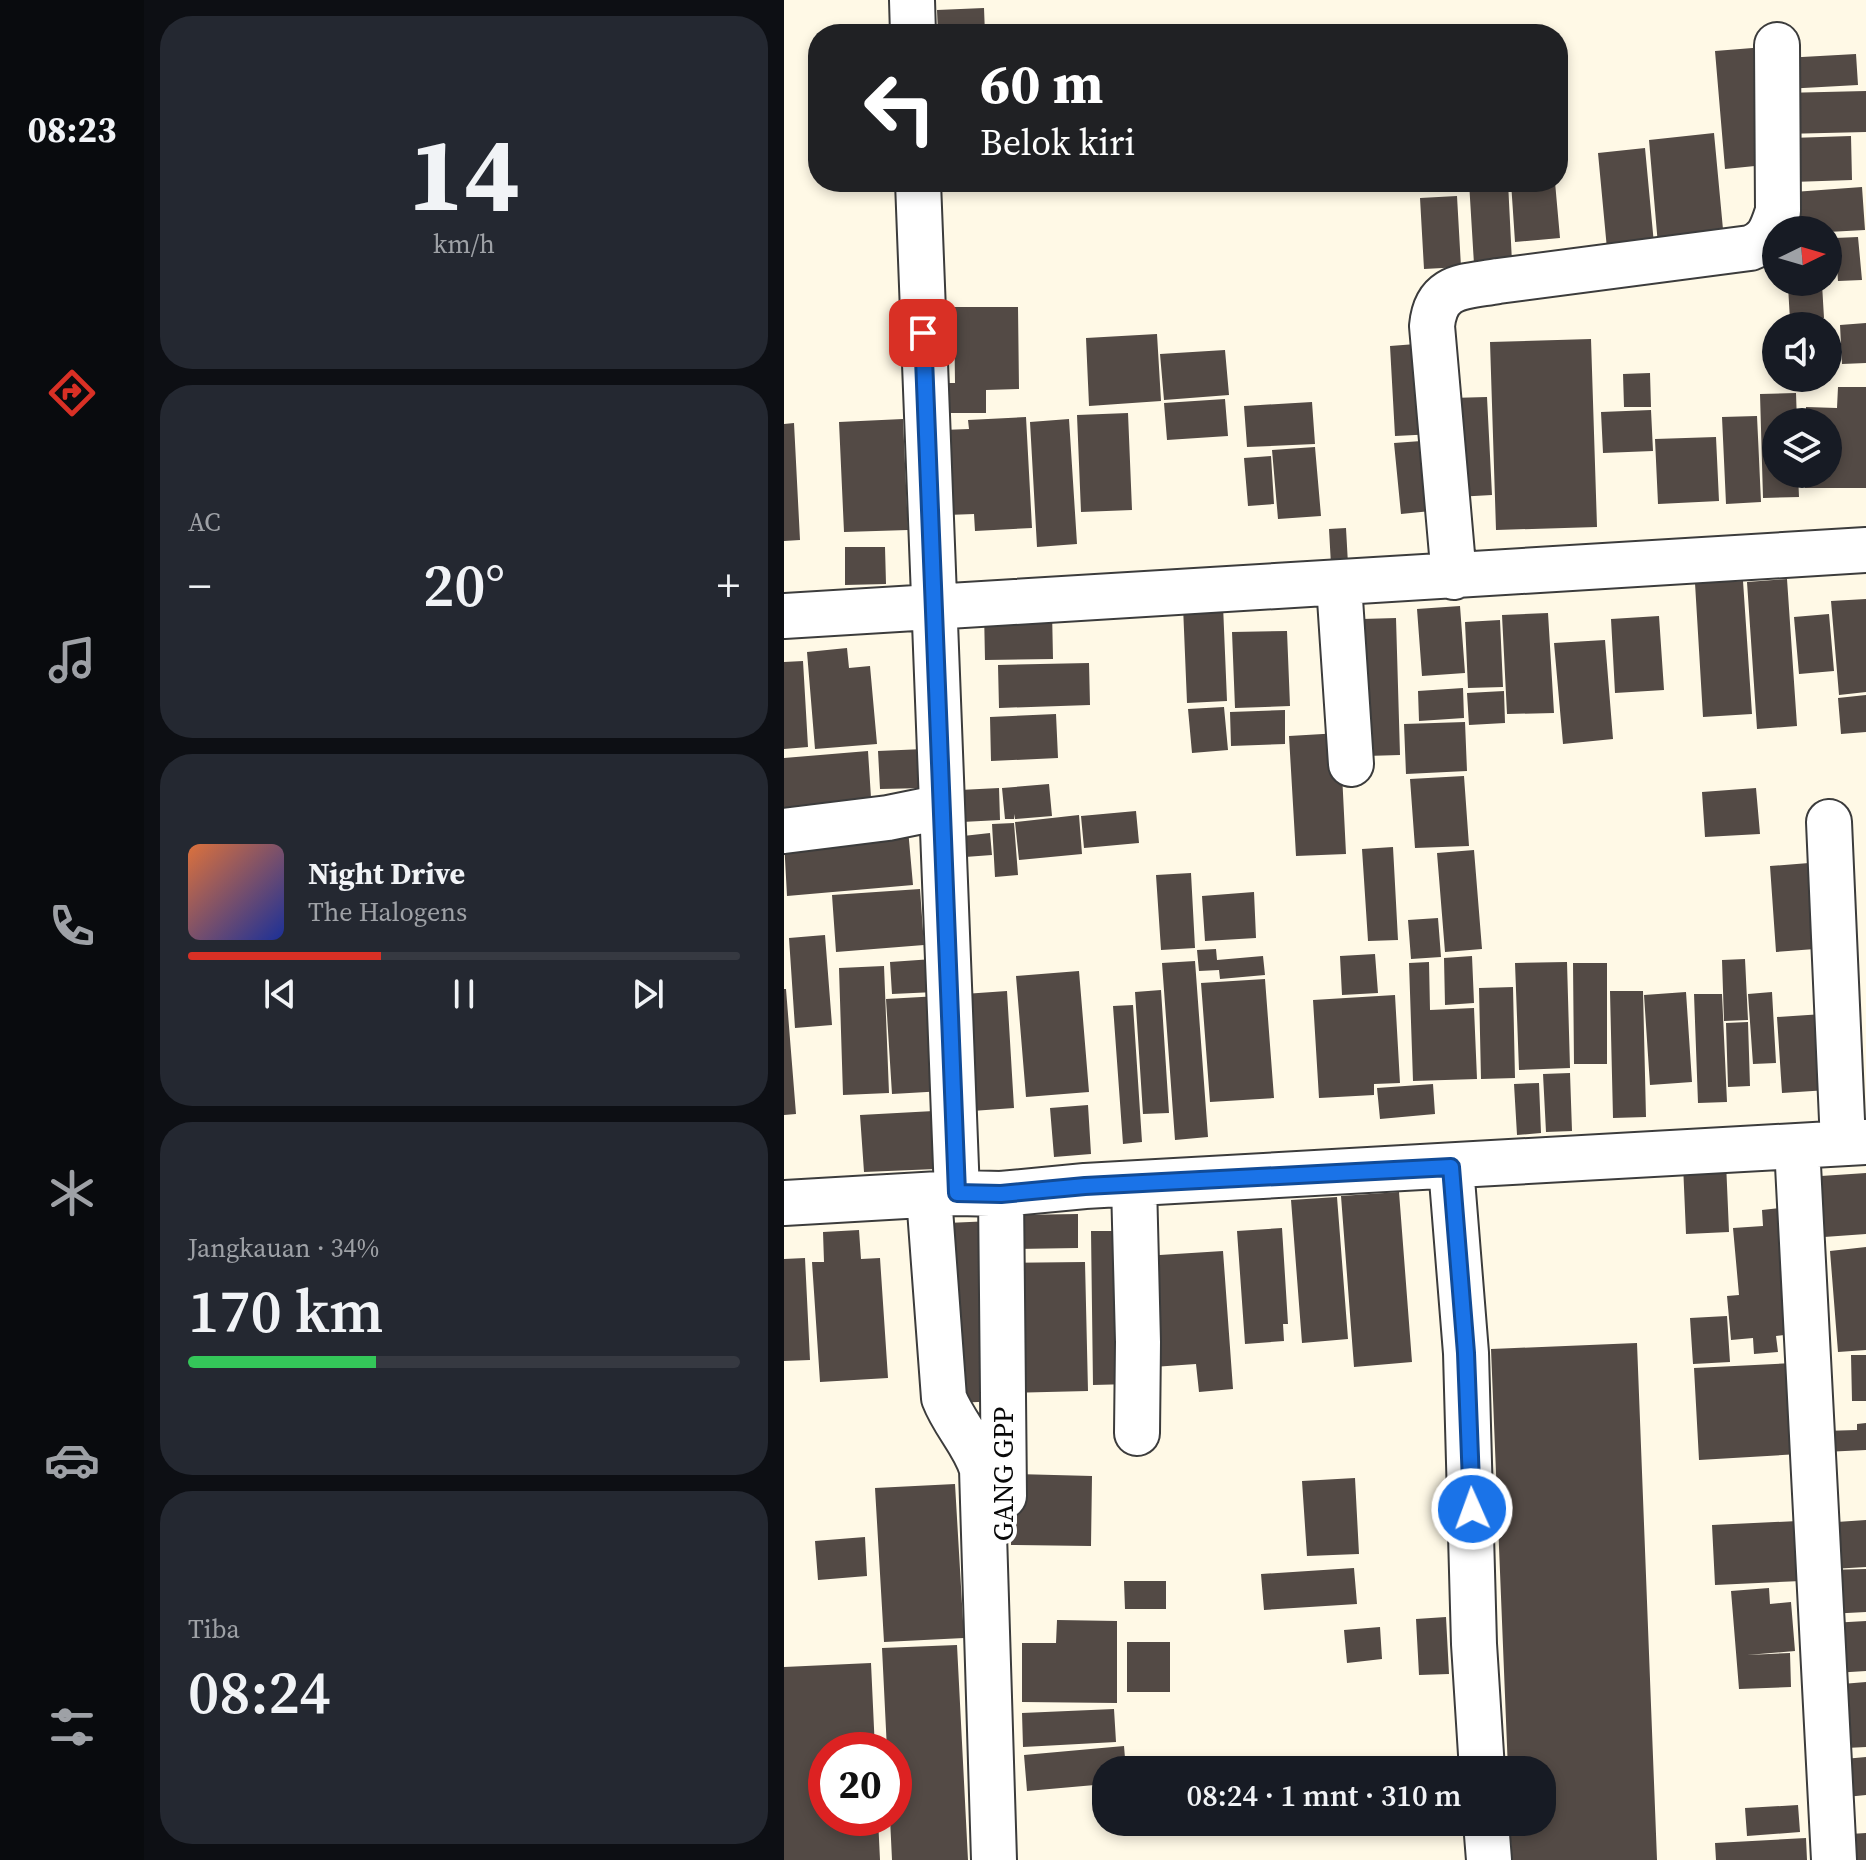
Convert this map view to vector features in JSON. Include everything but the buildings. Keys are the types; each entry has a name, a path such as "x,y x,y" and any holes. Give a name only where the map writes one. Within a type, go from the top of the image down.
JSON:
{"street":[{"path":"912,0 913,24"},
{"path":"1454,577 1432,326 1433,310 1440,298 1458,288 1498,281 1750,248 1761,244 1771,234 1778,211 1777,45"},
{"path":"918,192 942,807 944,1398 950,1414 977,1454 982,1469 994,1860"},
{"path":"784,616 1866,550"},
{"path":"1339,584 1351,764"},
{"path":"784,831 888,818 942,807"},
{"path":"784,1203 943,1194 1001,1194 1854,1142 1829,822"},
{"path":"1797,1146 1834,1860"},
{"path":"1451,1167 1466,1353 1474,1644 1481,1756"},
{"path":"1134,1184 1137,1433"},
{"name":"GANG GPP","path":"1001,1194 1006,1753"},
{"path":"1487,1836 1489,1860"}],"route":[{"path":"923,333 957,1193 1001,1194 1085,1186 1451,1167 1466,1353 1472,1509"}]}
